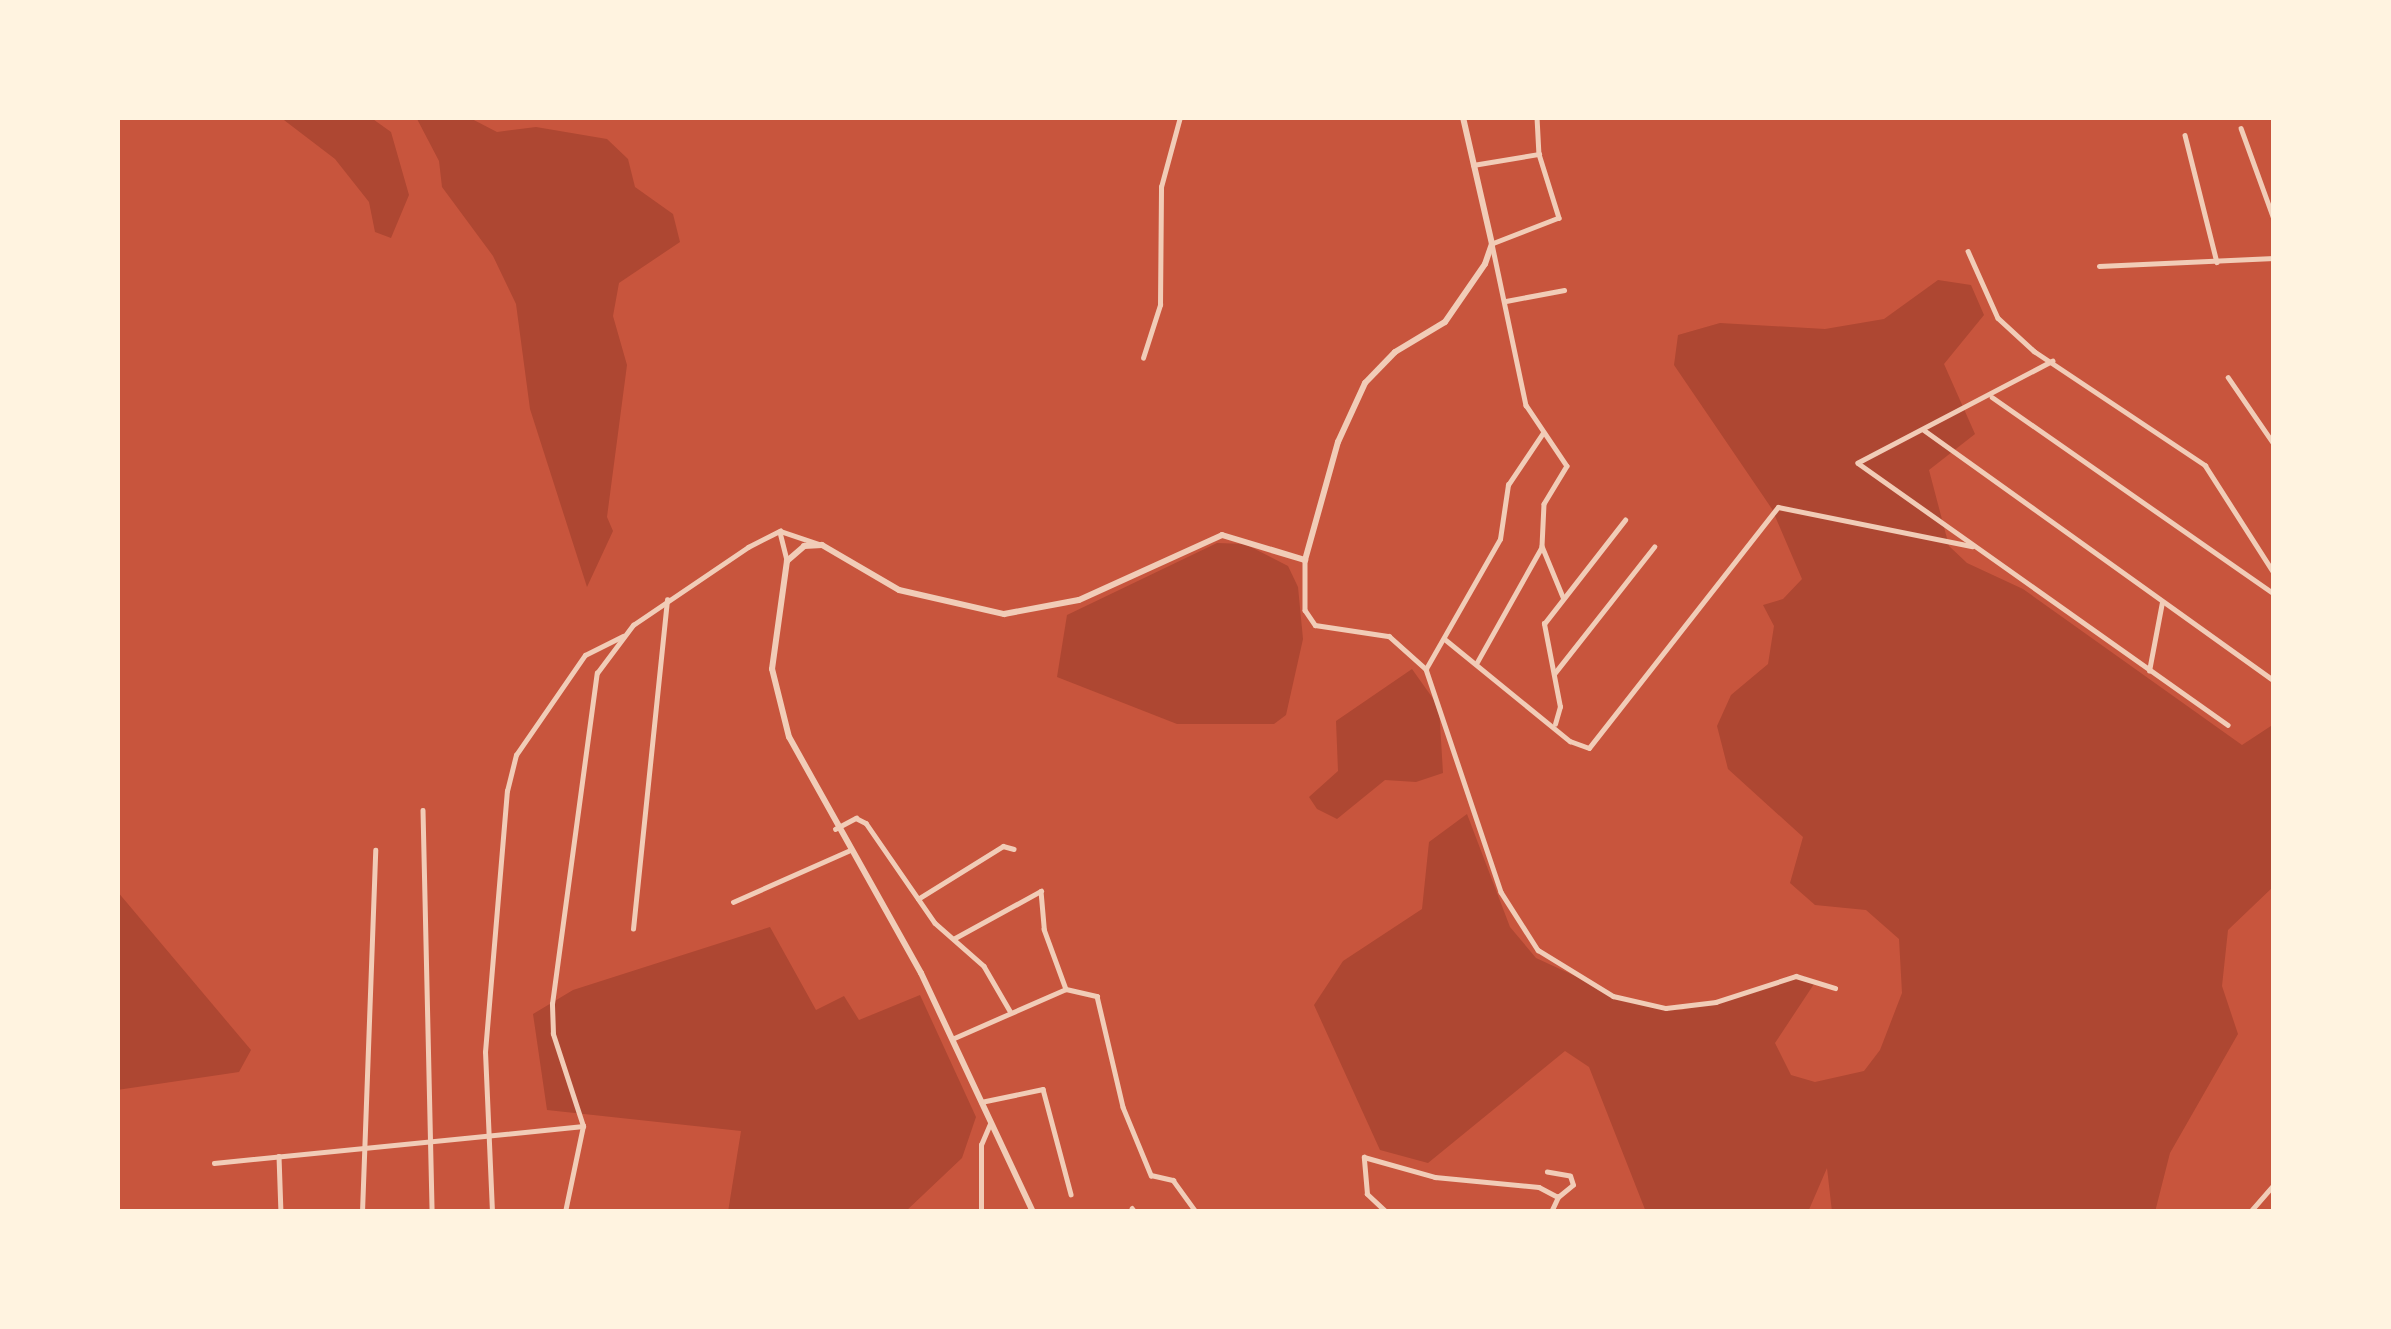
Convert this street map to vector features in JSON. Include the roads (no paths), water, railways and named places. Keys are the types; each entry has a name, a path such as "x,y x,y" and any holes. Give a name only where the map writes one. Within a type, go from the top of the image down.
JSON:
{"street":[{"path":"1143,358 1160,305 1161,187 1180,117"},
{"path":"1463,117 1526,405 1567,466 1544,504 1542,547 1563,597"},
{"path":"1538,117 1539,154 1558,221 1492,244 1452,314 1378,367 1352,403 1305,560 1305,610 1315,625 1389,636 1426,669 1501,892 1538,950 1613,996 1666,1008 1796,976 1835,988"},
{"path":"2241,128 2274,219"},
{"path":"2185,135 2216,262"},
{"path":"1472,165 1539,154"},
{"path":"1968,251 1998,318 2205,465 2274,573"},
{"path":"2099,266 2274,258"},
{"path":"1506,301 1564,290"},
{"path":"2053,361 1993,397 1858,463 2228,725"},
{"path":"2228,377 2274,444"},
{"path":"1993,397 2274,594"},
{"path":"1924,430 2274,681"},
{"path":"1426,669 1447,640 1500,539 1508,485 1543,433"},
{"path":"1447,640 1589,748 1778,507 1972,546"},
{"path":"1554,724 1555,674 1544,624 1625,520"},
{"path":"492,1212 484,1052 516,754 585,655 622,636 667,600 780,531 822,545 898,590 1004,614 1078,600 1222,535 1305,560"},
{"path":"780,531 787,561 773,684 835,830 952,1040 1033,1212"},
{"path":"787,561 804,546 822,545"},
{"path":"1476,664 1542,547"},
{"path":"1555,674 1654,548"},
{"path":"633,929 667,600"},
{"path":"2149,670 2162,602"},
{"path":"565,1212 583,1126 553,1034 552,1004 593,687 622,636"},
{"path":"423,810 432,1212"},
{"path":"835,830 862,819 918,899 984,966 1010,1013"},
{"path":"918,899 1003,846 1014,849"},
{"path":"362,1212 364,1009 375,850"},
{"path":"733,902 848,851"},
{"path":"956,938 1041,891 1044,929 1066,989"},
{"path":"952,1040 1066,989 1100,999 1124,1107 1151,1174 1173,1180 1196,1212"},
{"path":"981,1102 1043,1089 1070,1195"},
{"path":"981,1212 981,1145 991,1123"},
{"path":"214,1163 365,1144 583,1126"},
{"path":"280,1156 280,1212"},
{"path":"1386,1212 1370,1201 1364,1157 1436,1177 1539,1187 1558,1197"},
{"path":"1547,1172 1573,1180 1552,1212"},
{"path":"2250,1212 2274,1184"}]}
